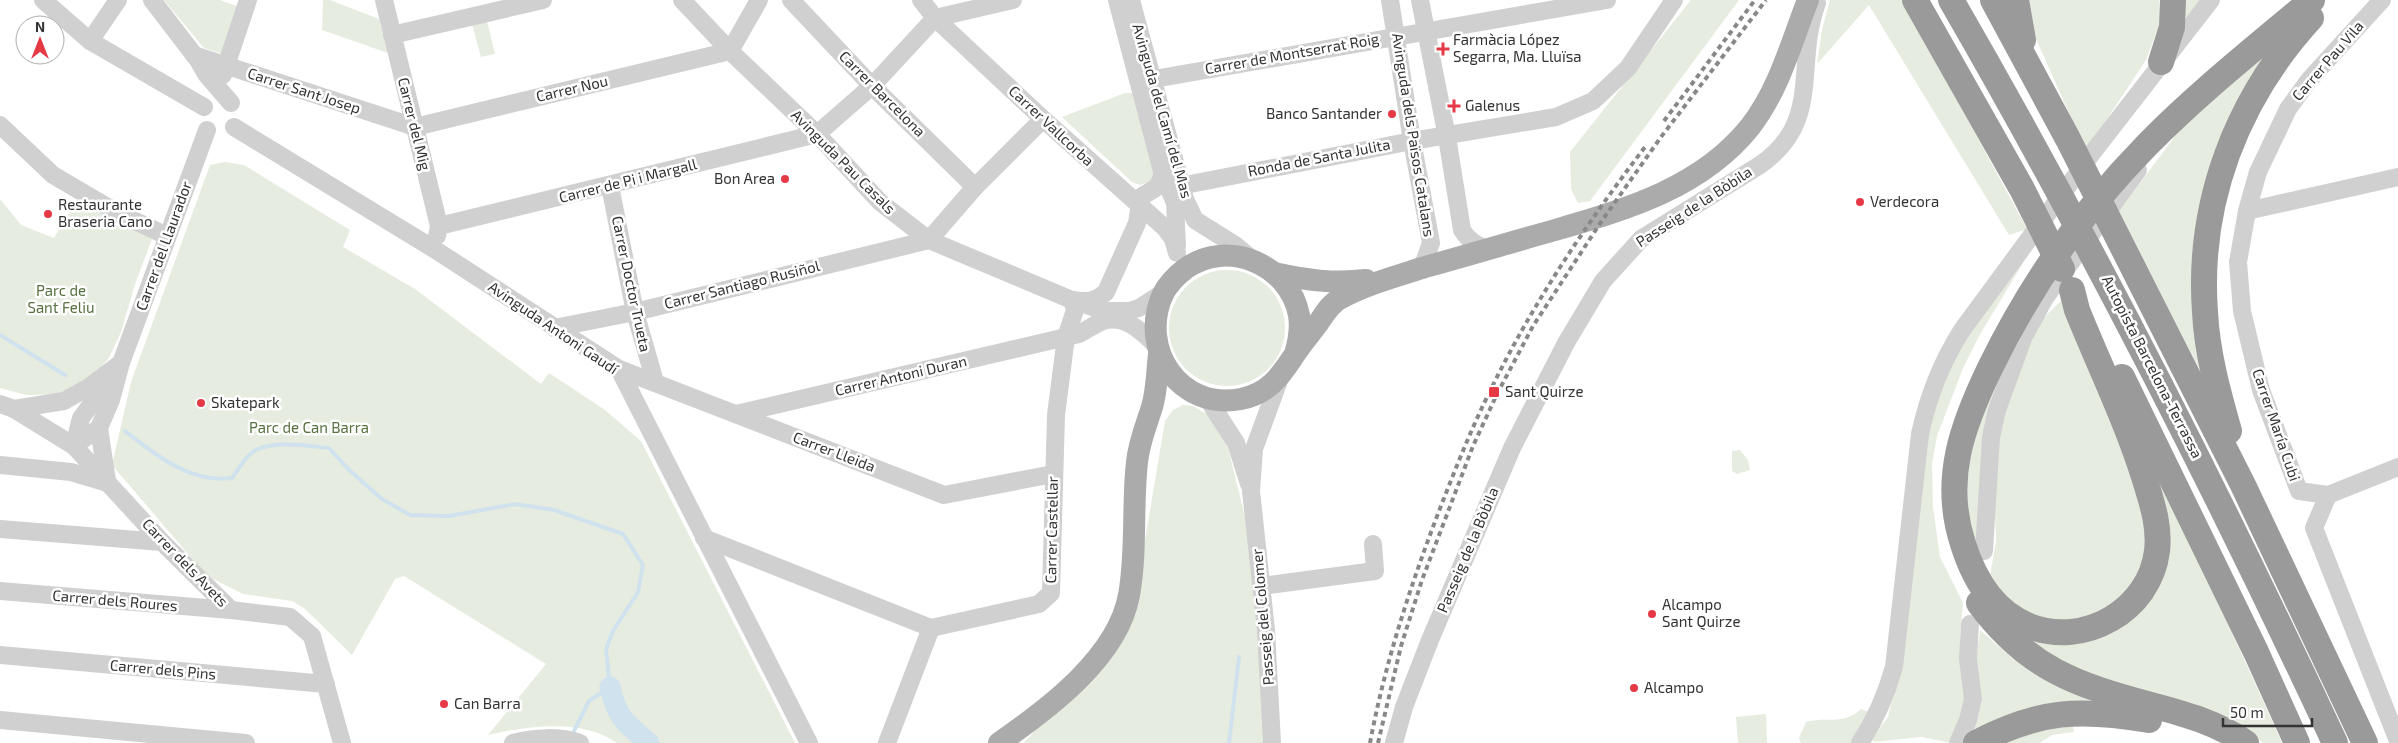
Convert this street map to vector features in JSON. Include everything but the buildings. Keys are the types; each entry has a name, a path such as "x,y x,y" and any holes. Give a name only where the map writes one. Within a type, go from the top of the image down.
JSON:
{"highway":[{"name":"Autopista Barcelona-Terrassa","path":"1915,0 2022,188 2077,300 2164,458 2297,743"},
{"name":"Autopista Barcelona-Terrassa","path":"1951,0 2048,171 2194,446 2335,743"},
{"path":"1993,0 2068,138 2243,484 2365,743"},
{"path":"2016,0 2021,32 2034,75"},
{"path":"2161,62 2172,27 2173,0"},
{"path":"2246,743 2204,721 2080,684 2042,665 2017,647 1995,626 1963,577 1946,526 1943,487 1945,465 1959,404 1993,327 2011,292 2032,262 2077,203 2133,140 2203,72 2290,0"},
{"path":"2077,300 2136,448 2155,512 2158,548 2151,576 2140,594 2127,609 2109,621 2090,629 2071,633 2059,633 2035,629 2023,624 2002,610 1981,588 1967,558 1956,518 1954,484 1957,453 1974,401 1999,349 2039,280 2073,232 2113,182 2179,114 2312,0"},
{"path":"2243,484 2216,382 2207,332 2204,273 2211,209 2230,144 2250,101 2274,61 2326,0"},
{"path":"1976,743 2013,725 2031,719 2072,712 2091,712 2148,720 2177,727 2221,743"}],"main road":[{"path":"1152,406 1180,396 1202,395 1243,399 1265,389 1280,378 1295,354 1336,301 1390,278 1622,209 1665,193 1694,177 1729,149 1750,128 1778,79 1808,0"},
{"path":"999,743 1014,736 1089,667 1118,629 1129,596 1132,572 1138,447 1152,406 1153,344 1157,312 1169,286 1191,265 1210,258 1230,256 1254,261 1274,273 1287,288 1297,310 1300,332 1295,354"},
{"path":"1274,273 1330,282 1390,278"},
{"path":"1153,344 1171,375 1185,387 1202,395"}],"street":[{"path":"44,0 90,40 204,107"},
{"path":"90,40 118,0"},
{"path":"152,0 218,90 231,103 238,115 234,127 227,133 221,134 207,130 202,118 204,107 214,100 222,99 231,103"},
{"path":"218,90 248,0"},
{"name":"Carrer del Mig","path":"384,0 439,226 434,249"},
{"path":"392,34 543,0"},
{"name":"Avinguda Pau Casals","path":"682,0 730,51 817,134 880,202 929,240 1072,300 1091,307 1117,312 1139,308 1169,286"},
{"path":"730,51 759,0"},
{"name":"Carrer Barcelona","path":"791,0 872,86 975,187"},
{"name":"Carrer Vallcorba","path":"921,0 935,18 1043,120 1165,228 1173,239 1177,253"},
{"path":"817,134 872,86 935,18 1013,0"},
{"name":"Avinguda del Camí del Mas","path":"1117,0 1163,175 1196,220 1235,245 1254,261"},
{"name":"Avinguda del Camí del Mas","path":"1131,0 1154,79 1178,194"},
{"name":"Avinguda dels Països Catalans","path":"1390,0 1412,141 1432,243 1422,268"},
{"name":"Avinguda dels Països Catalans","path":"1420,0 1447,136 1462,230 1467,238 1475,244 1488,249"},
{"name":"Carrer de Montserrat Roig","path":"1154,79 1608,0"},
{"name":"Ronda de Santa Julita","path":"1178,194 1412,141 1556,117 1593,101 1628,68 1674,0"},
{"name":"Passeig de la Bòbila","path":"1394,743 1404,707 1430,640 1512,448 1566,344 1603,281 1641,239 1772,157 1788,140 1801,113 1807,44 1818,0"},
{"path":"1860,743 1876,718 1894,667 1920,434 1927,404 1937,376 1962,330 2161,62 2211,0"},
{"name":"Carrer Pau Vila","path":"2247,210 2258,172 2278,126 2292,101 2382,0"},
{"name":"Carrer Nou","path":"415,127 730,51"},
{"name":"Carrer Sant Josep","path":"194,55 415,127"},
{"path":"1984,551 1991,437 1997,410 2024,336 2037,310 2057,280 2179,114"},
{"path":"929,240 975,187 1043,120"},
{"path":"0,125 53,175 116,212 168,236"},
{"name":"Avinguda Antoni Gaudí","path":"234,127 434,249 619,370 810,743"},
{"name":"Carrer del Llaurador","path":"99,428 111,400 121,363 207,130"},
{"name":"Carrer de Pi i Margall","path":"439,226 610,186 817,134"},
{"path":"1072,300 1090,302 1098,299 1106,292 1137,224 1138,205 1141,197 1156,187 1163,175"},
{"path":"2247,210 2398,178"},
{"name":"Carrer Doctor Trueta","path":"610,186 635,312 655,382"},
{"path":"1169,286 1177,253 1178,194"},
{"name":"Carrer María Cubi","path":"2247,210 2238,262 2242,311 2261,390 2300,491 2328,495"},
{"name":"Carrer Santiago Rusiñol","path":"554,328 635,312 929,240"},
{"name":"Carrer Castellar","path":"931,628 1039,604 1051,593 1056,415 1066,337 1074,318 1075,310 1072,300"},
{"path":"1066,337 1079,334 1103,321 1116,320 1130,323 1153,344"},
{"name":"Carrer Antoni Duran","path":"736,414 1066,337"},
{"path":"7,406 64,401 89,387 121,363"},
{"name":"Carrer del Llaurador","path":"74,446 81,418 121,363"},
{"name":"Carrer Lleida","path":"619,370 655,382 944,496 1053,474"},
{"name":"Passeig del Colomer","path":"1272,743 1262,586 1251,491 1254,449 1280,378"},
{"name":"Passeig del Colomer","path":"1202,395 1236,444 1251,491"},
{"name":"Carrer dels Avets","path":"7,406 74,446 162,542 231,610 290,617 312,636 342,743"},
{"path":"0,466 71,472 108,481 99,428 74,446"},
{"path":"2398,467 2328,495 2314,528 2398,741"},
{"path":"0,529 162,542"},
{"path":"704,538 931,628 887,743"},
{"path":"1262,586 1374,571 1373,544"},
{"name":"Carrer dels Roures","path":"0,592 231,610"},
{"path":"1958,743 1968,720 1973,699 1968,659 1970,624"},
{"name":"Carrer dels Pins","path":"0,655 326,684"},
{"name":"Passeig de la Bòbila","path":"1404,707 1404,743"},
{"path":"0,720 246,743"},
{"path":"513,743 529,739 552,738 580,743"}],"green space":[{"path":"164,0 220,0 239,7 223,54 204,48"},
{"path":"323,0 330,0 379,19 388,53 322,30"},
{"path":"1691,0 1739,0 1590,201 1578,203 1571,189 1570,152"},
{"path":"1830,0 1903,0 2027,229 2009,235 1869,5 1817,64 1822,30"},
{"path":"2024,0 2159,0 2160,22 2146,60 2086,151 2028,21"},
{"path":"2179,0 2203,0 2186,17 2181,12"},
{"path":"486,17 495,54 481,57 471,20"},
{"path":"2271,48 2218,142 2201,204 2208,386 2119,211 2179,131"},
{"path":"1125,93 1133,93 1157,168 1153,180 1140,185 1132,182 1062,117"},
{"name":"Parc de Can Barra","path":"225,162 244,165 350,230 343,247 415,289 541,384 549,373 605,410 641,441 795,743 617,743 603,735 588,730 554,726 520,729 488,735 546,664 404,576 395,579 352,655 304,608 292,601 243,594 213,579 200,568 112,465 131,382 210,165"},
{"name":"Parc de Sant Feliu","path":"0,199 21,225 54,238 78,199 152,239 135,284 121,332 109,358 95,374 66,394 26,395 0,388"},
{"path":"2026,258 1979,336 1963,368 1937,436 1932,464 1933,507 1940,557 1963,603 1960,637 1965,695 1960,723 1951,743 1921,737 1875,742 1872,739 1888,717 1901,663 1928,426 1957,346"},
{"path":"1227,270 1249,274 1268,287 1281,306 1285,328 1281,350 1268,369 1249,382 1227,386 1205,382 1186,369 1173,350 1169,328 1173,306 1186,287 1205,274"},
{"path":"2062,300 2132,464 2150,547 2125,598 2075,624 2030,617 1989,581 1996,542 1994,483 1996,454 2007,400 2040,321"},
{"path":"2021,323 1979,513 1975,549 1964,524 1970,430"},
{"path":"1183,405 1193,406 1217,420 1229,452 1262,586 1272,743 1024,743 1132,620 1138,606 1138,582 1165,421 1173,410"},
{"path":"1740,450 1748,460 1750,470 1737,474 1732,471 1732,451"},
{"path":"2151,466 2200,562 2282,743 2263,743 2250,734 2056,664 2015,628 2036,635 2147,596"},
{"path":"1980,630 2012,658 2110,704 1966,743 1978,716 1982,701 1976,663"},
{"path":"1861,709 1869,712 1851,743 1801,743 1799,738 1806,722 1841,719"},
{"path":"1766,714 1767,743 1738,743 1736,717"},
{"path":"2072,720 2074,732 2052,735 2040,743 1991,743"}],"waterway":[{"path":"0,335 65,375"},
{"path":"125,431 175,466 202,477 232,478 250,454 266,447 293,445 329,448 348,469 382,499 410,515 449,516 515,504 554,510 623,534 643,565 638,592 613,631 606,649 610,687 589,701 574,731"},
{"path":"1229,743 1239,657"},
{"path":"610,687 616,706 623,719 649,743"}],"railway":[{"path":"1664,121 1755,0"},
{"path":"1378,743 1401,646 1422,580 1473,446 1497,394 1533,326 1601,222 1661,137 1766,0"},
{"path":"1370,743 1383,684 1408,597 1439,511 1477,419 1507,357 1562,264 1602,205 1645,147"}],"place":[{"name":"Farmàcia López Segarra, Ma. Lluïsa","path":"1443,49"},
{"name":"Galenus","path":"1454,106"},
{"name":"Banco Santander","path":"1392,114"},
{"name":"Bon Area","path":"785,179"},
{"name":"Verdecora","path":"1860,202"},
{"name":"Restaurante Braseria Cano","path":"48,214"},
{"name":"Sant Quirze","path":"1494,392"},
{"name":"Skatepark","path":"201,403"},
{"name":"Alcampo Sant Quirze","path":"1652,614"},
{"name":"Alcampo","path":"1634,688"},
{"name":"Can Barra","path":"444,704"}]}
